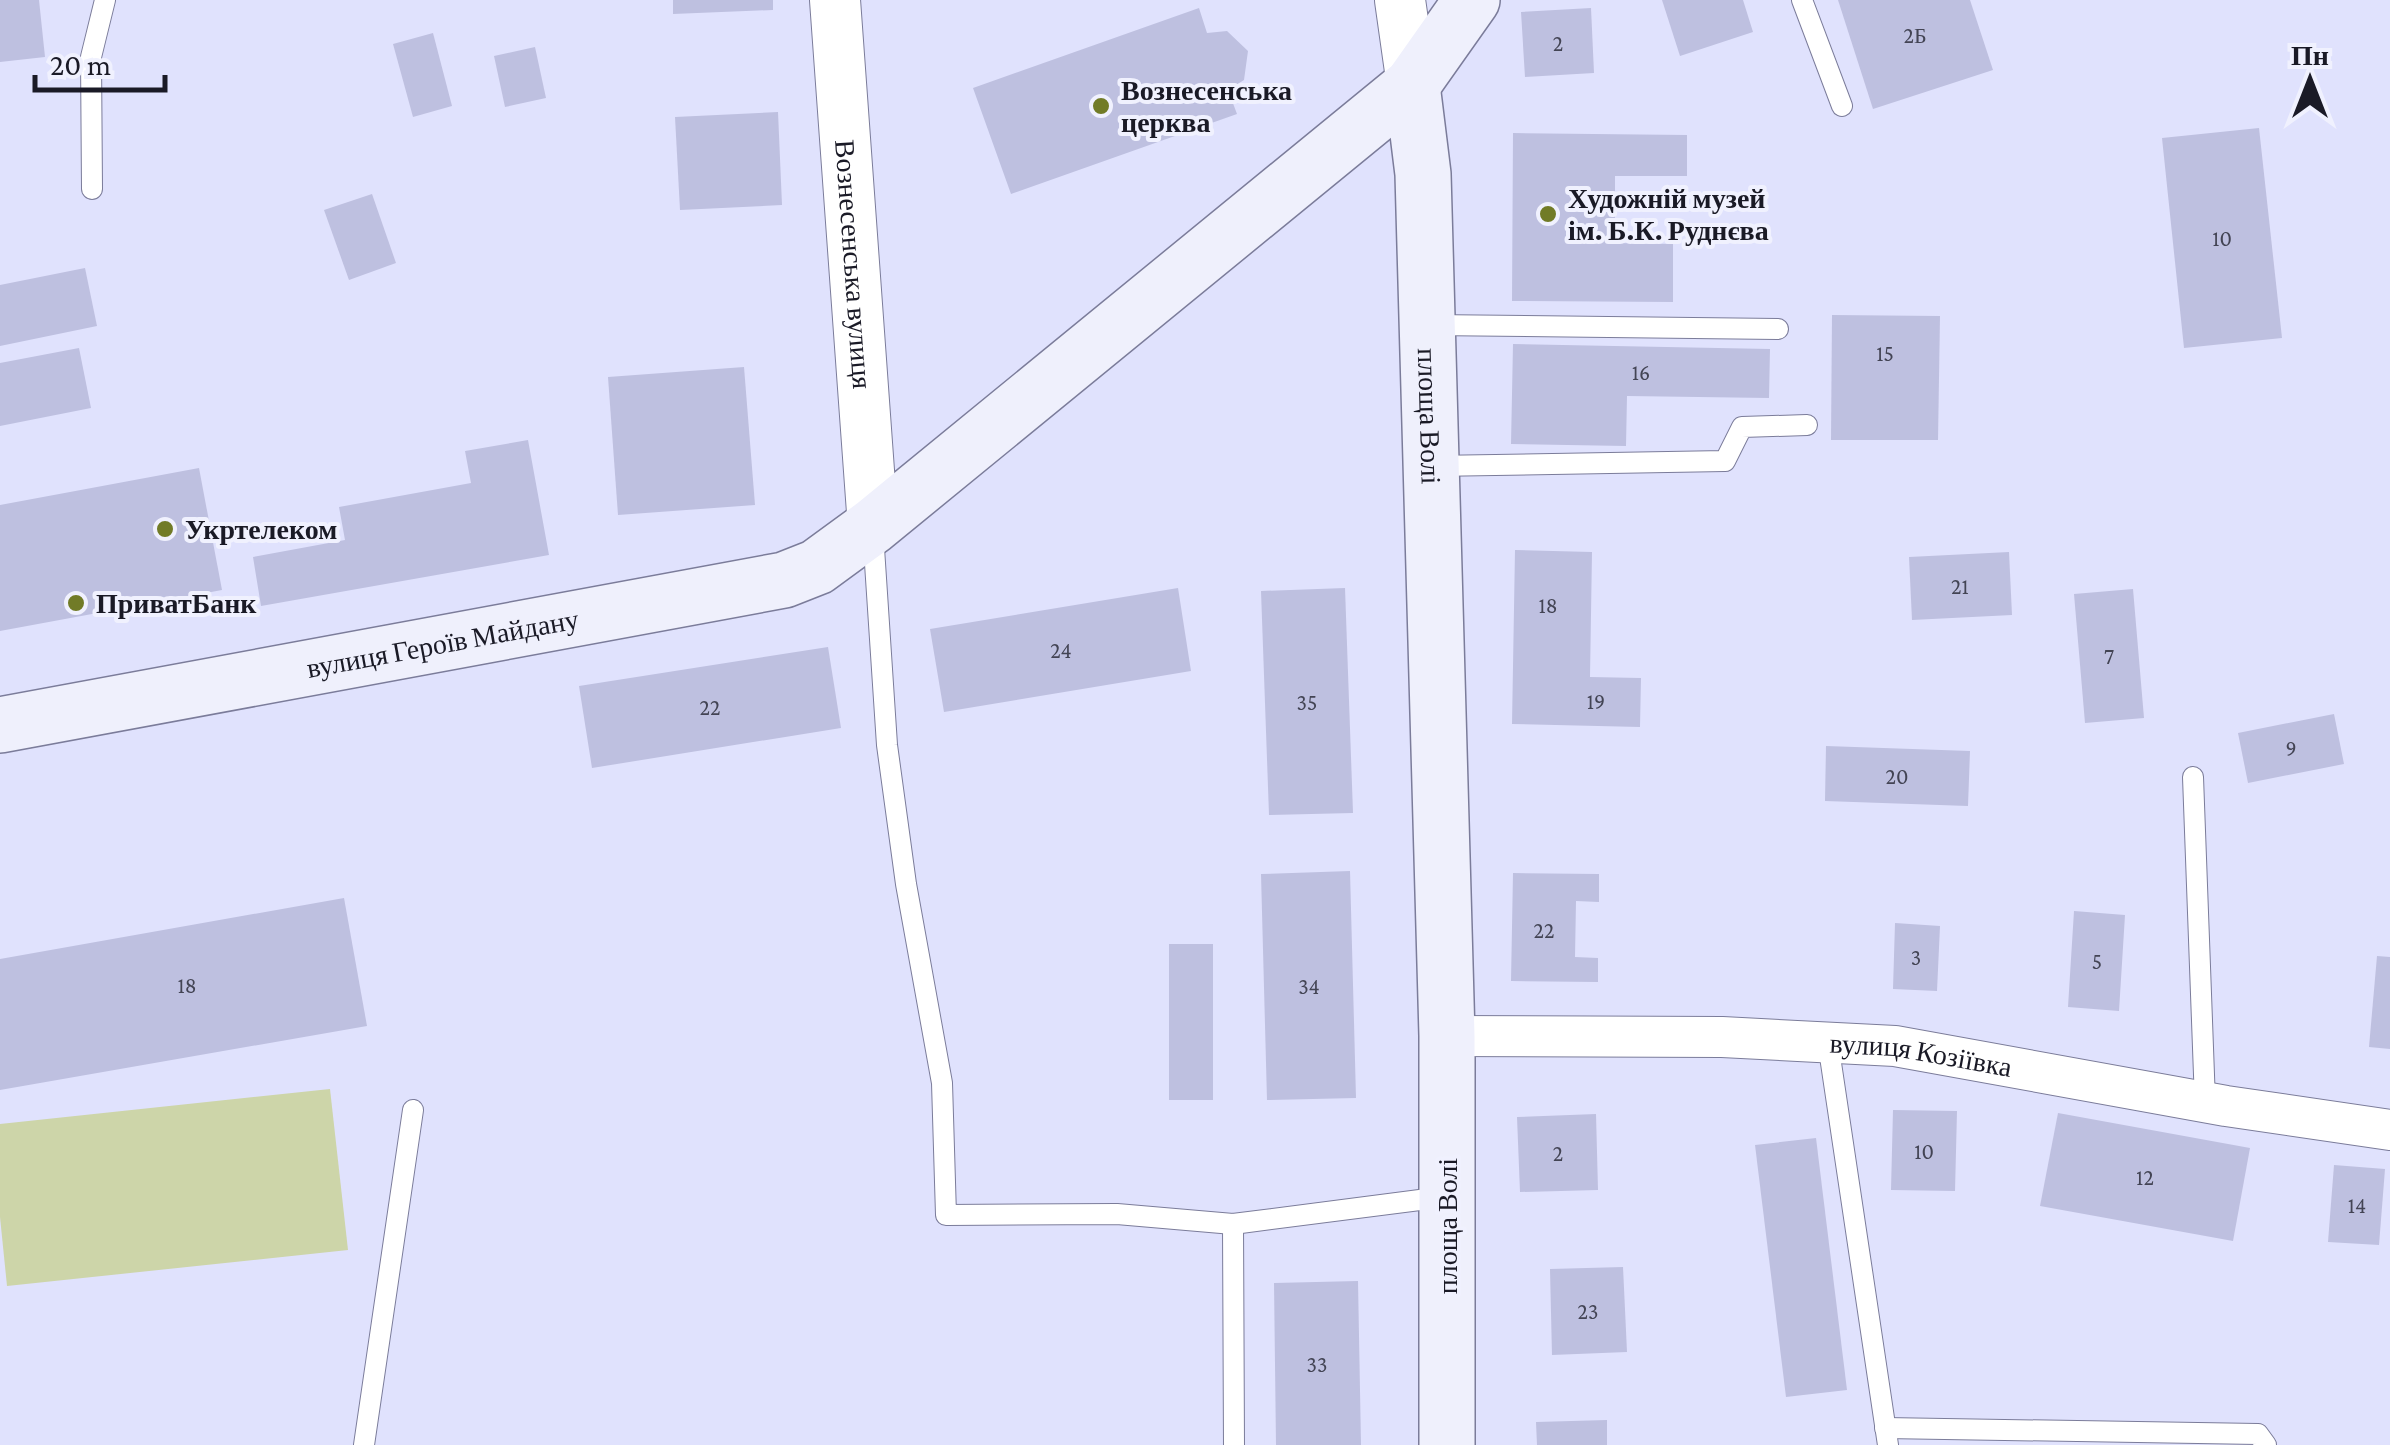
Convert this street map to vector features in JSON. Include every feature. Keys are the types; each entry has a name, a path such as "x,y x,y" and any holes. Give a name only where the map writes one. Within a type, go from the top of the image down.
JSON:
{"main road":[{"path":"873,526 1412,85 1472,0"},
{"name":"площа Волі","path":"1412,85 1423,174 1448,1036 1446,1445"},
{"name":"вулиця Героїв Майдану","path":"0,725 784,580 817,567 873,526"}],"street":[{"name":"Вознесенська вулиця","path":"835,0 873,526"},
{"path":"1400,0 1412,85"},
{"name":"вулиця Козіївка","path":"1448,1036 1722,1037 1895,1046 2205,1102 2390,1130"}],"lane":[{"path":"92,189 90,57 105,0"},
{"path":"1802,0 1842,106"},
{"path":"1427,325 1778,329"},
{"path":"1431,466 1725,462 1742,428 1806,424"},
{"path":"873,526 887,745 906,884 942,1082 946,1215 1117,1214 1233,1224 1447,1197"},
{"path":"2193,777 2205,1102"},
{"path":"1828,1043 1886,1436 2258,1434 2266,1445"},
{"path":"364,1445 413,1110"},
{"path":"1233,1224 1234,1445"}],"green space":[{"path":"330,1089 348,1250 7,1286 0,1217 0,1124"}],"building":[{"path":"0,0 39,0 45,57 0,62"},
{"path":"673,0 773,0 773,10 673,14"},
{"path":"1662,0 1743,0 1753,32 1680,56"},
{"path":"1838,0 1970,0 1993,70 1873,109"},
{"path":"1199,8 1207,33 1227,31 1248,51 1244,80 1228,90 1237,114 1011,194 973,88"},
{"path":"1591,8 1594,73 1525,77 1521,12"},
{"path":"433,33 452,106 413,117 393,44"},
{"path":"535,47 546,98 505,107 494,56"},
{"path":"778,112 782,205 680,210 675,117"},
{"path":"2259,128 2282,338 2184,348 2162,138"},
{"path":"1513,133 1687,135 1687,176 1615,176 1615,243 1673,244 1673,302 1512,301"},
{"path":"372,194 396,263 349,280 324,210"},
{"path":"85,268 97,326 0,346 0,285"},
{"path":"1832,315 1940,316 1938,440 1831,440"},
{"path":"1513,344 1770,349 1769,398 1627,396 1626,446 1511,444"},
{"path":"79,348 91,408 0,426 0,363"},
{"path":"744,367 755,505 618,515 608,377"},
{"path":"528,440 549,555 261,606 253,557 345,540 339,507 471,483 465,451"},
{"path":"199,468 222,590 0,631 0,505"},
{"path":"1515,550 1592,552 1590,677 1641,678 1640,727 1512,724"},
{"path":"2009,552 2012,615 1912,620 1909,557"},
{"path":"1178,588 1191,671 944,712 930,629"},
{"path":"1345,588 1353,813 1269,815 1261,591"},
{"path":"2133,589 2144,718 2085,723 2074,594"},
{"path":"828,647 841,728 592,768 579,686"},
{"path":"2334,714 2344,764 2248,783 2238,733"},
{"path":"1826,746 1970,751 1968,806 1825,801"},
{"path":"1350,871 1356,1098 1267,1100 1261,874"},
{"path":"1513,873 1599,874 1599,902 1576,901 1575,957 1598,958 1598,982 1511,981"},
{"path":"344,898 367,1026 0,1090 0,959"},
{"path":"2074,911 2125,915 2119,1011 2068,1007"},
{"path":"1895,923 1940,926 1937,991 1893,989"},
{"path":"1169,944 1213,944 1213,1100 1169,1100"},
{"path":"2377,956 2390,957 2390,1049 2369,1047"},
{"path":"1893,1110 1957,1111 1955,1191 1891,1190"},
{"path":"2058,1113 2250,1148 2233,1241 2040,1206"},
{"path":"1596,1114 1598,1190 1520,1192 1517,1117"},
{"path":"1816,1138 1847,1390 1786,1397 1755,1145"},
{"path":"2334,1165 2385,1169 2379,1245 2328,1242"},
{"path":"1623,1267 1627,1352 1552,1355 1550,1269"},
{"path":"1358,1281 1361,1445 1276,1445 1274,1283"},
{"path":"1607,1420 1607,1445 1537,1445 1536,1422"}],"place":[{"name":"Вознесенська церква","path":"1101,106"},
{"name":"Художній музей ім. Б.К. Руднєва","path":"1548,214"},
{"name":"Укртелеком","path":"165,529"},
{"name":"ПриватБанк","path":"76,603"}]}
